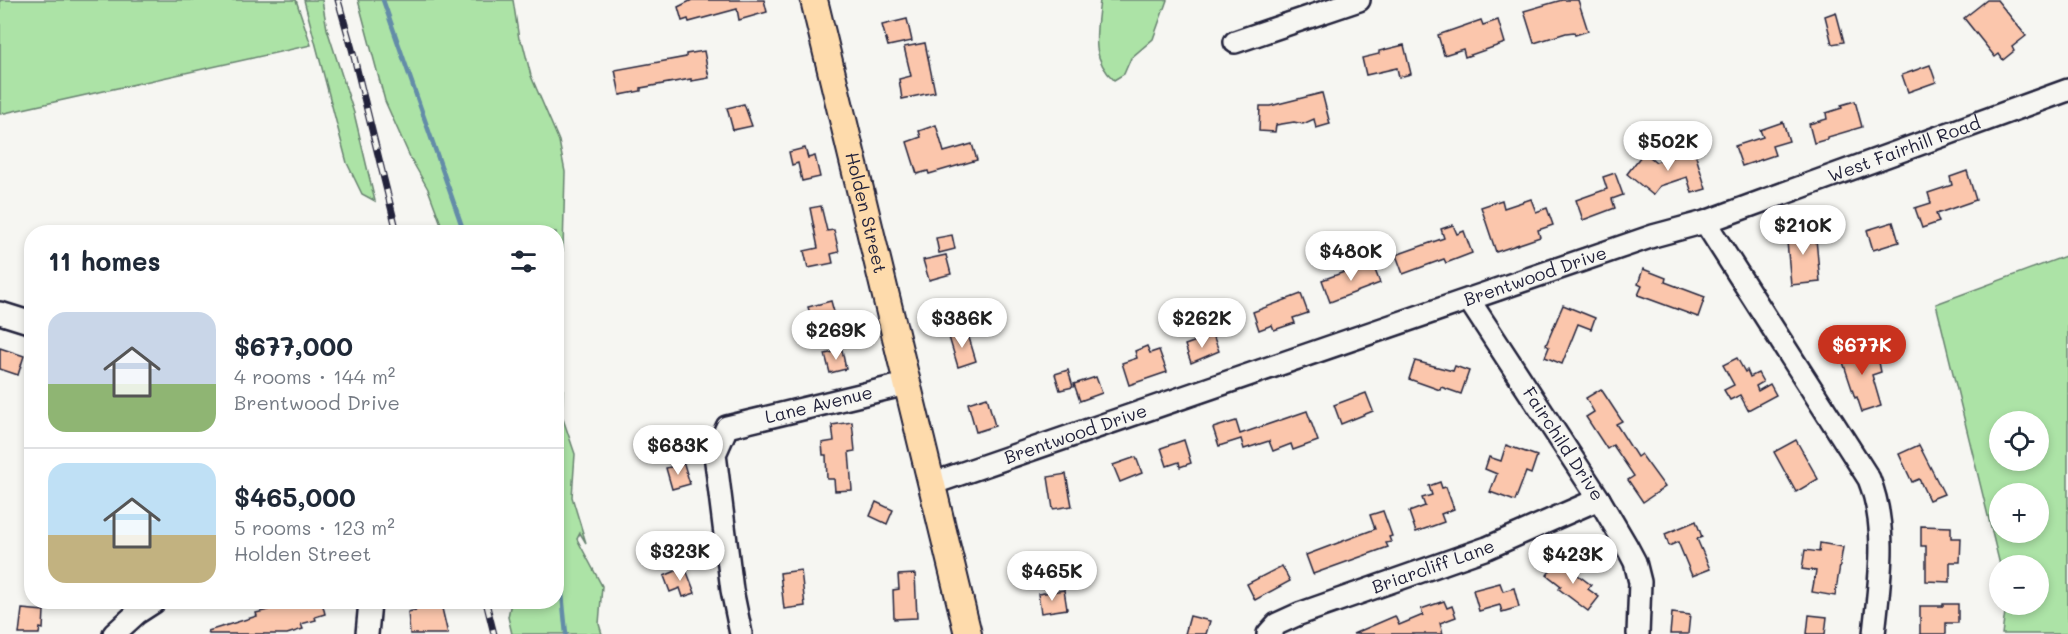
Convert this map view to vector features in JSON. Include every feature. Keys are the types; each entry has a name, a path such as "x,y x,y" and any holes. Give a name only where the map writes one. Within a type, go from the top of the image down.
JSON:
{"main road":[{"name":"Holden Street","path":"814,0 968,634"}],"street":[{"path":"1235,42 1359,0"},
{"name":"West Fairhill Road","path":"1705,222 2068,90"},
{"path":"1705,222 1869,479 1880,518 1882,542 1874,634"},
{"name":"Brentwood Drive","path":"931,484 1653,236 1705,222"},
{"name":"Fairchild Drive","path":"1469,300 1599,499 1635,562 1640,582 1638,634"},
{"path":"0,313 24,320"},
{"name":"Lane Avenue","path":"741,634 732,590 715,454 727,427 906,384"},
{"name":"Briarcliff Lane","path":"1268,634 1277,624 1293,617 1488,548 1599,499"},
{"path":"114,634 143,609"},
{"path":"367,634 369,609"}],"green space":[{"path":"0,0 296,0 311,45 0,114"},
{"path":"304,0 322,0 327,29 354,113 375,201 362,194 347,163"},
{"path":"358,0 513,0 519,39 523,44 531,76 559,141 565,172 564,225 441,225 428,189 410,157 385,101"},
{"path":"1100,0 1167,0 1153,39 1131,58 1124,74 1114,80 1101,62 1096,43"},
{"path":"2068,255 2068,634 2002,634 2005,615 2049,615 2049,555 1998,555 1995,543 2049,543 2049,483 1989,483 1989,520 1936,304"},
{"path":"564,422 575,454 572,497 586,543 580,533 577,539 602,586 599,624 602,634 512,634 508,617 510,609 564,609"}],"building":[{"path":"692,0 764,0 767,12 739,20 737,9 689,22 688,19 682,21 678,7"},
{"path":"1562,0 1578,0 1588,31 1575,35 1574,32 1566,33 1534,43 1524,11"},
{"path":"1987,0 1997,0 2026,36 2012,47 2014,51 2003,60 1999,54 1995,57 1964,18"},
{"path":"1836,12 1844,42 1832,44 1825,16"},
{"path":"907,19 912,41 888,46 882,25"},
{"path":"1481,20 1483,25 1498,20 1505,43 1465,57 1463,49 1444,55 1438,35"},
{"path":"925,43 935,92 902,99 899,79 911,76 904,47"},
{"path":"1404,45 1411,74 1399,77 1397,68 1366,75 1362,58"},
{"path":"704,51 709,78 641,88 641,91 620,95 615,70 686,57 686,54"},
{"path":"1930,65 1936,82 1908,92 1902,75"},
{"path":"1322,93 1330,124 1316,128 1314,119 1303,124 1294,122 1276,125 1275,132 1259,131 1260,106 1270,106"},
{"path":"1855,101 1862,127 1814,143 1809,124 1827,119 1826,113"},
{"path":"744,104 752,126 733,130 727,108"},
{"path":"1783,122 1789,141 1772,146 1775,155 1742,166 1735,146 1763,137 1760,130"},
{"path":"936,125 944,152 972,144 977,160 929,174 928,171 917,174 907,142 921,137 919,131"},
{"path":"805,148 808,158 815,156 820,177 802,181 798,163 792,165 789,152"},
{"path":"1694,150 1706,189 1692,193 1687,177 1660,186 1653,195 1627,174 1644,152 1656,162"},
{"path":"1967,171 1976,200 1936,214 1939,222 1922,228 1915,208 1931,203 1928,193 1952,185 1950,177"},
{"path":"1615,173 1623,195 1612,199 1615,208 1583,220 1576,200 1607,189 1603,177"},
{"path":"1531,199 1536,212 1547,208 1553,225 1538,230 1540,237 1496,252 1481,207 1502,200 1504,208"},
{"path":"821,206 827,231 834,230 839,252 831,254 833,263 808,268 804,251 818,248 810,208"},
{"path":"1893,222 1899,242 1873,250 1867,230"},
{"path":"1453,225 1457,234 1464,231 1472,253 1446,263 1444,259 1403,274 1396,255 1444,238 1441,229"},
{"path":"1815,228 1820,282 1791,285 1786,231"},
{"path":"952,235 955,249 939,253 936,238"},
{"path":"946,255 951,274 929,280 923,260"},
{"path":"1372,262 1380,283 1330,302 1322,280"},
{"path":"1643,269 1666,278 1665,282 1705,297 1698,317 1638,295 1642,286 1638,284"},
{"path":"1301,294 1308,313 1293,318 1295,323 1274,330 1272,325 1259,330 1253,312"},
{"path":"831,301 837,323 829,325 830,330 816,334 808,307"},
{"path":"1563,305 1595,318 1591,329 1578,324 1562,364 1545,357 1549,347 1546,345"},
{"path":"967,331 976,361 958,367 949,337"},
{"path":"1213,335 1219,351 1191,363 1185,345"},
{"path":"1861,343 1866,357 1872,355 1879,362 1881,372 1872,375 1881,406 1862,412 1839,350"},
{"path":"1147,346 1150,353 1159,350 1167,372 1129,385 1122,363 1137,358 1135,351"},
{"path":"0,348 24,356 18,375 0,369"},
{"path":"842,350 846,369 830,373 825,354"},
{"path":"1737,358 1750,377 1758,373 1763,382 1756,386 1758,391 1770,384 1776,395 1748,410 1740,395 1730,400 1724,390 1734,385 1723,365"},
{"path":"1415,361 1453,371 1455,366 1469,371 1461,394 1441,387 1440,390 1409,379"},
{"path":"1068,370 1073,387 1060,390 1055,374"},
{"path":"1096,377 1102,393 1080,401 1074,384"},
{"path":"1601,389 1622,421 1616,424 1637,457 1641,454 1665,487 1643,502 1628,480 1634,476 1613,445 1607,449 1586,417 1594,412 1586,398"},
{"path":"1366,393 1373,411 1341,424 1334,405"},
{"path":"987,397 995,426 976,432 968,403"},
{"path":"1307,411 1318,441 1293,450 1291,444 1273,451 1269,441 1244,449 1241,439 1219,446 1213,428 1236,421 1240,434"},
{"path":"852,422 855,451 849,452 852,490 835,491 834,479 827,479 826,455 823,455 822,443 834,441 832,425"},
{"path":"1184,440 1191,463 1180,467 1179,462 1167,466 1161,448"},
{"path":"1796,440 1818,479 1796,492 1774,452"},
{"path":"1506,445 1537,456 1531,474 1526,472 1515,501 1490,492 1497,474 1485,469 1489,457 1501,461"},
{"path":"1919,445 1944,494 1929,500 1919,479 1912,482 1899,454"},
{"path":"1136,457 1142,473 1120,482 1113,465"},
{"path":"684,464 690,484 672,489 666,468"},
{"path":"1066,474 1072,506 1053,509 1048,477"},
{"path":"1440,482 1442,488 1446,487 1454,509 1441,514 1444,522 1416,532 1409,512 1425,506 1422,498 1432,495 1429,486"},
{"path":"876,502 893,510 887,524 870,516"},
{"path":"1383,511 1392,536 1389,537 1391,542 1386,543 1388,547 1313,574 1306,555 1375,529 1370,515"},
{"path":"1696,521 1702,537 1697,539 1710,569 1692,576 1678,542 1669,546 1665,534"},
{"path":"1921,526 1951,527 1951,538 1961,538 1960,562 1950,562 1950,582 1926,581 1926,546 1921,546"},
{"path":"1820,543 1843,547 1835,596 1812,592 1816,571 1802,569 1805,550 1819,552"},
{"path":"1558,560 1591,585 1588,589 1599,597 1588,611 1559,589 1561,586 1547,575"},
{"path":"1282,566 1290,581 1255,600 1247,584"},
{"path":"685,567 695,593 683,597 680,588 670,592 664,576"},
{"path":"801,570 805,606 784,609 780,573"},
{"path":"915,574 917,618 894,619 893,590 899,589 898,575"},
{"path":"1500,583 1503,591 1514,588 1519,607 1502,612 1500,605 1479,611 1473,590"},
{"path":"1064,590 1067,609 1041,613 1038,594"},
{"path":"1444,601 1447,608 1452,606 1456,617 1440,623 1443,634 1353,634 1395,616 1399,625 1423,615 1421,609"},
{"path":"1943,604 1958,604 1958,623 1946,623 1946,634 1920,634 1920,606 1943,606"},
{"path":"22,609 44,611 43,629 40,628 39,634 19,634"},
{"path":"324,609 325,614 315,617 316,620 301,624 303,629 287,634 209,634 208,631 257,616 256,613 268,610"},
{"path":"442,609 448,634 410,634 408,612"},
{"path":"1672,613 1690,615 1688,634 1670,634"},
{"path":"1809,615 1827,617 1825,634 1807,634"},
{"path":"1190,616 1210,621 1206,634 1185,634"}],"waterway":[{"path":"383,0 462,225"},
{"path":"564,609 566,634"}],"railway":[{"path":"338,0 395,225"},
{"path":"488,609 494,634"}]}
